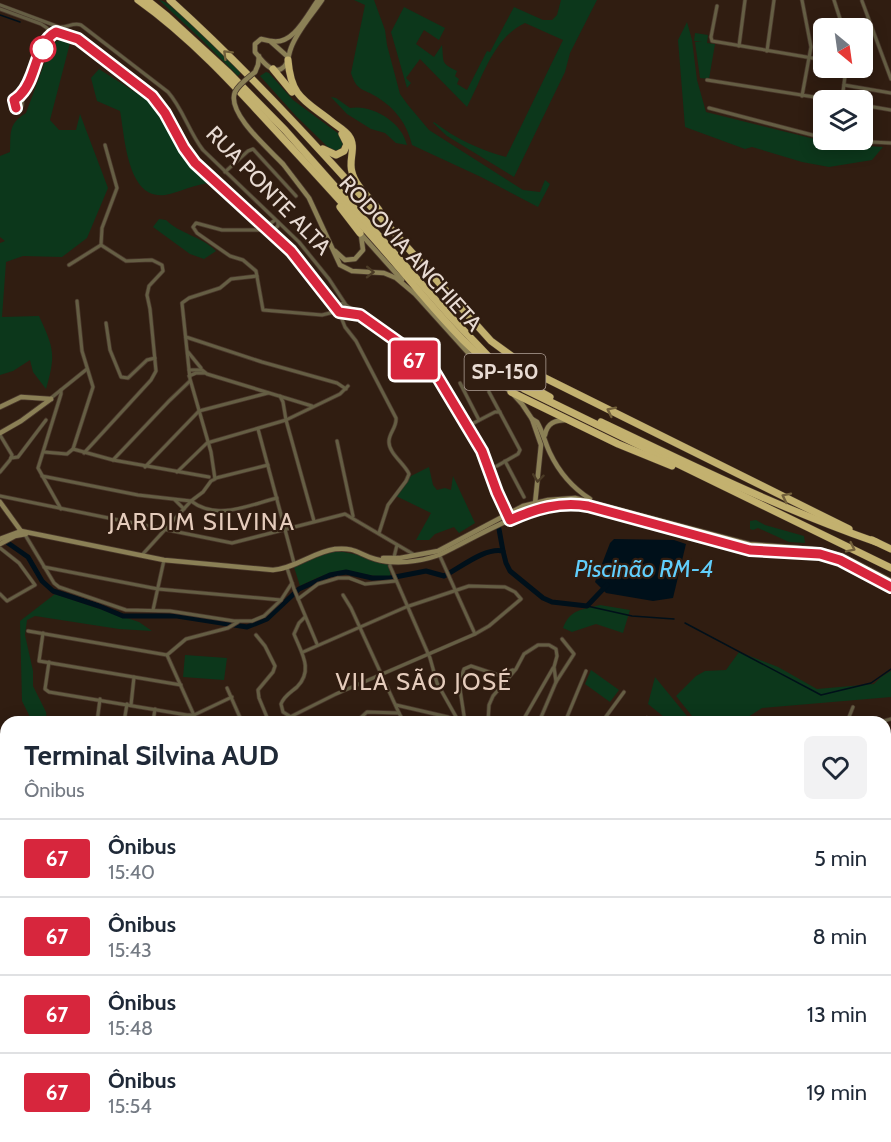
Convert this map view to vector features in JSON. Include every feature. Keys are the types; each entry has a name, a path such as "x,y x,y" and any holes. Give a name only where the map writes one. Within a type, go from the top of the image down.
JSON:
{"highway":[{"path":"131,0 177,31"},
{"name":"RODOVIA ANCHIETA","path":"138,0 177,31 238,90 443,318 495,370 524,389 740,495 758,507 774,511 891,568"},
{"name":"RODOVIA ANCHIETA","path":"147,0 228,72 285,130 448,314 507,373 527,386 744,490 819,522 876,542"},
{"path":"154,0 167,16"},
{"name":"RODOVIA ANCHIETA","path":"170,0 298,126 491,341 525,368 891,549"},
{"path":"288,58 294,89 348,134 352,144 351,165 354,177 410,250"},
{"path":"273,69 297,96 343,134 346,147 340,154 328,152 298,126"},
{"path":"297,153 360,232"},
{"path":"511,392 626,448 723,487"}],"main road":[{"path":"273,69 258,56 254,49 256,42 261,39 279,42 287,39 318,0"},
{"path":"255,71 284,67 294,40 322,0"},
{"path":"270,41 288,58"},
{"path":"258,56 259,63 255,71 236,92 234,99 235,108 242,119 283,164 309,198 338,261 347,270 390,275 415,294"},
{"path":"332,248 343,259 348,261 355,259 363,250 360,232"},
{"path":"360,232 479,365 511,392 532,419 540,441 541,454 534,510"},
{"path":"0,407 21,397 51,399"},
{"path":"0,434 51,399"},
{"path":"532,419 537,422 549,452 564,476 575,488 596,502"},
{"path":"545,438 549,425 567,420"},
{"path":"541,454 544,451 549,452"},
{"path":"570,504 575,498 575,488"},
{"path":"392,560 438,553 507,514 535,502 575,498 749,544 812,549 832,553 843,556 891,581"},
{"path":"2,504 23,532"},
{"path":"2,542 23,532 164,560 258,570 287,568 335,549 353,549 392,560 424,560 534,510 570,504 598,508 750,550 820,554 840,560 891,587"},
{"path":"2,542 14,521"}],"street":[{"path":"739,46 746,0"},
{"path":"767,51 774,0"},
{"path":"802,0 810,38 802,96"},
{"path":"834,0 840,18"},
{"path":"862,1 891,79"},
{"path":"717,6 712,40 813,59"},
{"path":"0,7 34,21 51,33 78,39 152,96 195,163 300,261 340,311"},
{"name":"RUA PONTE ALTA","path":"0,7 64,28 76,24 81,25 164,87 177,103 199,145 311,255 341,295 345,304 405,347 417,364 432,369 486,458 510,520"},
{"path":"51,24 51,33"},
{"path":"22,94 14,100 16,108 22,105 22,94 56,26"},
{"path":"843,90 845,78"},
{"path":"707,80 813,97"},
{"path":"844,85 891,93"},
{"path":"873,107 891,110"},
{"path":"709,108 813,135"},
{"path":"873,142 891,143"},
{"path":"101,245 102,228 117,188 105,145"},
{"path":"225,172 252,149 296,196"},
{"path":"268,230 267,226 277,221"},
{"path":"141,556 190,501 203,492 214,476 211,456 190,379 181,306 183,301 220,288 231,279 257,276 256,271 249,264 226,254 197,233 193,225 195,223 222,230 268,230"},
{"path":"69,265 101,245"},
{"path":"84,453 155,374 147,295 149,286 164,271 162,265 157,261 126,261 101,245"},
{"name":"RUA PONTE ALTA","path":"257,276 262,309 322,315 340,311 360,315"},
{"path":"43,452 67,454 73,449 92,392 92,382 80,341 77,302"},
{"path":"340,311 345,304 339,303 340,311 345,327 356,341 396,418 396,425 389,444 409,474 406,482 388,505 379,533"},
{"path":"342,319 351,313"},
{"path":"106,323 110,350 121,377 128,378 147,360 155,358"},
{"path":"177,472 207,444 286,420 334,397 347,387 186,337"},
{"path":"187,351 203,371"},
{"path":"51,399 87,369"},
{"path":"189,370 203,371 313,406"},
{"path":"113,460 196,373 203,371"},
{"path":"460,383 479,420"},
{"path":"61,390 62,394 38,468 61,509"},
{"path":"489,392 520,450 518,454 497,465"},
{"path":"145,466 199,411 268,393"},
{"path":"280,396 314,521"},
{"path":"284,407 292,399"},
{"path":"299,401 302,407 301,412"},
{"path":"285,412 292,417"},
{"path":"468,426 495,412 500,412"},
{"path":"11,458 18,457 46,420"},
{"path":"258,429 294,565"},
{"path":"0,434 11,453 11,458 0,472"},
{"path":"338,441 353,518"},
{"path":"73,449 113,460 209,477 268,465"},
{"path":"505,461 524,497"},
{"path":"42,476 138,495 190,501 197,507 223,512 276,498"},
{"path":"209,477 211,481"},
{"path":"0,496 232,543 345,514 415,555"},
{"path":"2,504 13,500"},
{"path":"174,500 184,510"},
{"path":"345,514 351,506"},
{"path":"152,527 159,536"},
{"path":"23,532 54,583 61,588 126,610 153,610 237,622 260,618 281,600 292,583"},
{"path":"2,542 5,550"},
{"path":"0,594 7,601 35,585 24,568 5,550 2,542"},
{"path":"397,544 392,560 395,580 428,654 437,683 455,716"},
{"path":"438,553 475,634"},
{"path":"153,610 164,560"},
{"path":"44,567 158,589 281,600"},
{"path":"287,568 317,645"},
{"path":"297,597 318,584 338,578 349,578 365,584 395,580"},
{"path":"293,716 475,634 519,602 520,597 510,589 496,586 469,586 406,607 303,652"},
{"path":"343,595 401,716"},
{"path":"280,716 280,708 285,696 297,687 304,677 306,667 303,652 294,634 305,617"},
{"path":"28,631 167,654 186,639 228,628 237,622"},
{"path":"43,633 39,661 181,685"},
{"path":"256,635 266,646 275,666 273,672 258,690 259,698 268,716"},
{"path":"542,716 556,682 574,654 562,639"},
{"path":"488,716 489,705 493,696 516,669 521,658 529,649 553,645 557,656 554,667 524,716"},
{"path":"167,654 194,715"},
{"path":"49,662 45,689 49,692 194,715 231,697"},
{"path":"464,716 459,682 464,669 475,667 498,675 516,669"},
{"path":"554,667 556,682"},
{"path":"568,716 586,672"},
{"path":"126,716 134,677"},
{"path":"227,688 240,716"},
{"path":"606,716 624,692"},
{"path":"98,716 100,699"},
{"path":"395,705 444,716"},
{"path":"849,716 853,707"},
{"path":"280,708 289,716"},
{"path":"154,716 155,709"},
{"path":"363,716 367,712 399,713"}],"green space":[{"path":"159,0 176,9 213,43 242,71 238,76 201,39"},
{"path":"354,0 374,0 385,30 400,94 429,130 523,190 540,192 545,180 550,184 538,207 412,145 404,124 395,112 377,97 358,87 351,73 365,5"},
{"path":"561,0 597,0 570,53 565,72 514,177 447,136 433,123 468,143 506,157 563,40 525,23 514,30 505,38 490,59 467,107 420,59 406,78 411,83 407,88 391,32 404,7 445,28 439,40 424,30 416,44 434,57 442,45 444,61 457,71 455,76 459,79 457,84 467,90 487,51 490,52 514,7 543,20 552,20 557,15"},
{"path":"687,22 692,40 697,80 706,112 813,139 813,150 873,150 873,146 883,147 872,160 829,167 802,162 752,147 745,149 685,127 678,40"},
{"path":"695,33 708,35 707,43 715,44 709,79 700,78 695,42 702,42 694,41"},
{"path":"65,39 70,43 50,120 59,130 76,130 80,114 108,188 87,238 62,257 23,256 6,262 2,317 39,316 52,352 46,389 33,372 30,360 13,371 0,375 0,243 5,241 0,237 0,156 10,152 13,125 26,113 52,43"},
{"path":"99,69 149,101 166,128 174,135 182,152 211,183 165,195 152,194 143,188 130,165 120,111 97,101 91,78"},
{"path":"266,72 293,100 339,134 344,143 339,150 331,150 296,116 260,76"},
{"path":"331,97 350,108 359,107 385,116 399,129 407,145 396,143 385,133 371,129 347,114"},
{"path":"159,219 166,220 216,251 204,259 190,254 153,227"},
{"path":"429,467 433,485 437,490 445,488 451,490 453,476 475,523 459,533 454,527 435,534 429,540 416,540 431,513 396,496 411,476"},
{"path":"756,520 765,525 804,536 805,543 789,542 758,528 750,529 750,521"},
{"path":"336,551 387,563 391,577 335,572 300,586 294,567 325,553"},
{"path":"55,594 139,622 152,631 119,629 35,616 27,620 25,635 33,671 33,686 46,716 30,716 22,701 20,621"},
{"path":"600,605 630,610 623,633 596,624 572,632 563,628 573,614 582,609"},
{"path":"739,652 778,667 817,689 874,684 891,671 891,697 762,708 750,716 692,716 676,696 696,676 705,671 726,670"},
{"path":"185,655 227,658 224,680 183,677"},
{"path":"591,670 619,690 610,702 585,684"},
{"path":"655,677 687,716 663,716 648,704"}],"water":[{"name":"Piscinão RM-4","path":"614,539 674,540 686,544 673,598 653,601 606,593 595,582 610,543"}],"waterway":[{"path":"0,15 20,22"},
{"path":"499,529 503,551"},
{"path":"8,543 28,557 42,581 53,591 123,616 177,616 247,627 267,619 299,589 330,575 346,572 372,578 390,578 426,571 444,576 481,555 496,551 503,551 510,571 543,598 552,602 587,606 607,585"},
{"path":"587,606 632,616 674,619"},
{"path":"685,623 821,695 871,683 891,669"}],"bus line":[{"name":"67","path":"16,108 13,104 14,100 22,94 42,49 50,36 56,32 78,39 145,90 161,106 195,163 291,251 339,312 360,315 405,347 417,364 434,371 486,458 500,501 510,520 542,507 577,504 750,550 820,554 840,560 891,587"}],"district":[{"name":"JARDIM SILVINA","path":"202,522"},
{"name":"VILA SÃO JOSÉ","path":"424,682"}]}
